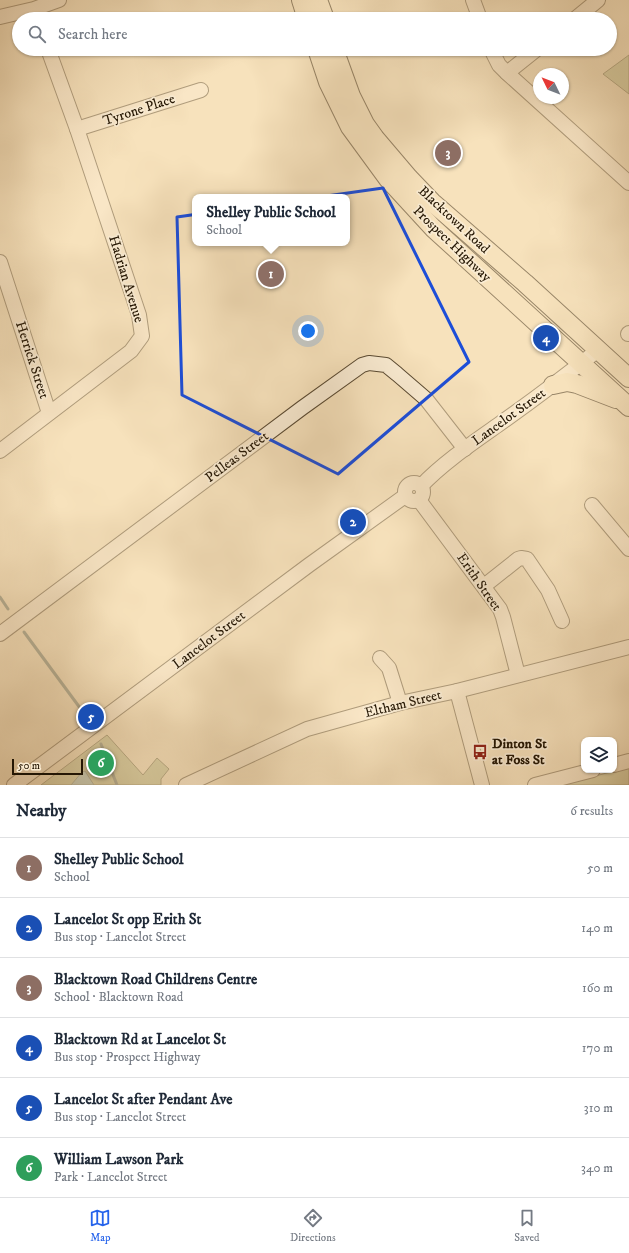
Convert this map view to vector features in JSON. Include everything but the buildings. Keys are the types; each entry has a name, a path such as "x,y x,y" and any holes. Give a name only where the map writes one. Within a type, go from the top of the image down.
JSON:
{"main road":[{"path":"301,0 305,12"},
{"path":"321,1 323,12"},
{"name":"Prospect Highway","path":"319,56 328,82 350,127 388,179 433,228 627,405"},
{"name":"Blacktown Road","path":"337,56 351,96 365,124 409,178 432,202 525,283 629,378"},
{"path":"553,385 567,382 577,384 627,405"}],"street":[{"path":"38,12 59,0"},
{"path":"473,0 477,12"},
{"path":"583,12 598,0"},
{"path":"0,17 12,16"},
{"name":"Hadrian Avenue","path":"0,451 131,351 142,336 139,315 77,129 51,56"},
{"path":"494,56 499,65 507,73 629,183"},
{"path":"507,73 528,56"},
{"name":"Tyrone Place","path":"77,129 201,90"},
{"name":"Herrick Street","path":"0,262 49,413"},
{"name":"Lancelot Street","path":"421,486 465,449 553,385 598,350"},
{"name":"Pelleas Street","path":"0,634 302,408 362,365 369,363 386,366 397,374 426,399 465,449"},
{"path":"410,484 417,484 421,486 423,495 419,500 412,502 405,496 405,489 410,484"},
{"name":"Lancelot Street","path":"14,785 405,496"},
{"name":"Erith Street","path":"419,500 497,604 503,617 518,675"},
{"path":"592,505 629,549"},
{"path":"484,586 518,559 527,559 548,590 562,621"},
{"name":"Eltham Street","path":"186,785 307,729 400,703 457,691 629,647"},
{"path":"380,658 389,668 400,703"},
{"path":"457,691 482,785"},
{"path":"617,764 629,761"},
{"path":"535,785 581,773"}],"highlighted area":[{"path":"383,188 469,362 338,474 182,395 177,217"}],"green space":[{"path":"629,55 629,94 603,74"},
{"path":"107,735 143,775 157,758 169,769 161,779 161,785 41,785"},
{"path":"629,767 629,785 562,785 607,773 617,773 617,770"}],"water":[{"path":"85,771 94,785 71,785 82,772"}],"waterway":[{"path":"0,597 8,609"},
{"path":"24,632 83,712"},
{"path":"101,744 117,785"}],"place":[{"name":"Blacktown Road Childrens Centre","path":"448,153"},
{"name":"Shelley Public School","path":"271,274"},
{"name":"Blacktown Rd at Lancelot St","path":"546,338"},
{"name":"Lancelot St opp Erith St","path":"353,522"},
{"name":"Lancelot St after Pendant Ave","path":"91,717"},
{"name":"Dinton St at Foss St","path":"480,752"},
{"name":"William Lawson Park","path":"101,763"}]}
